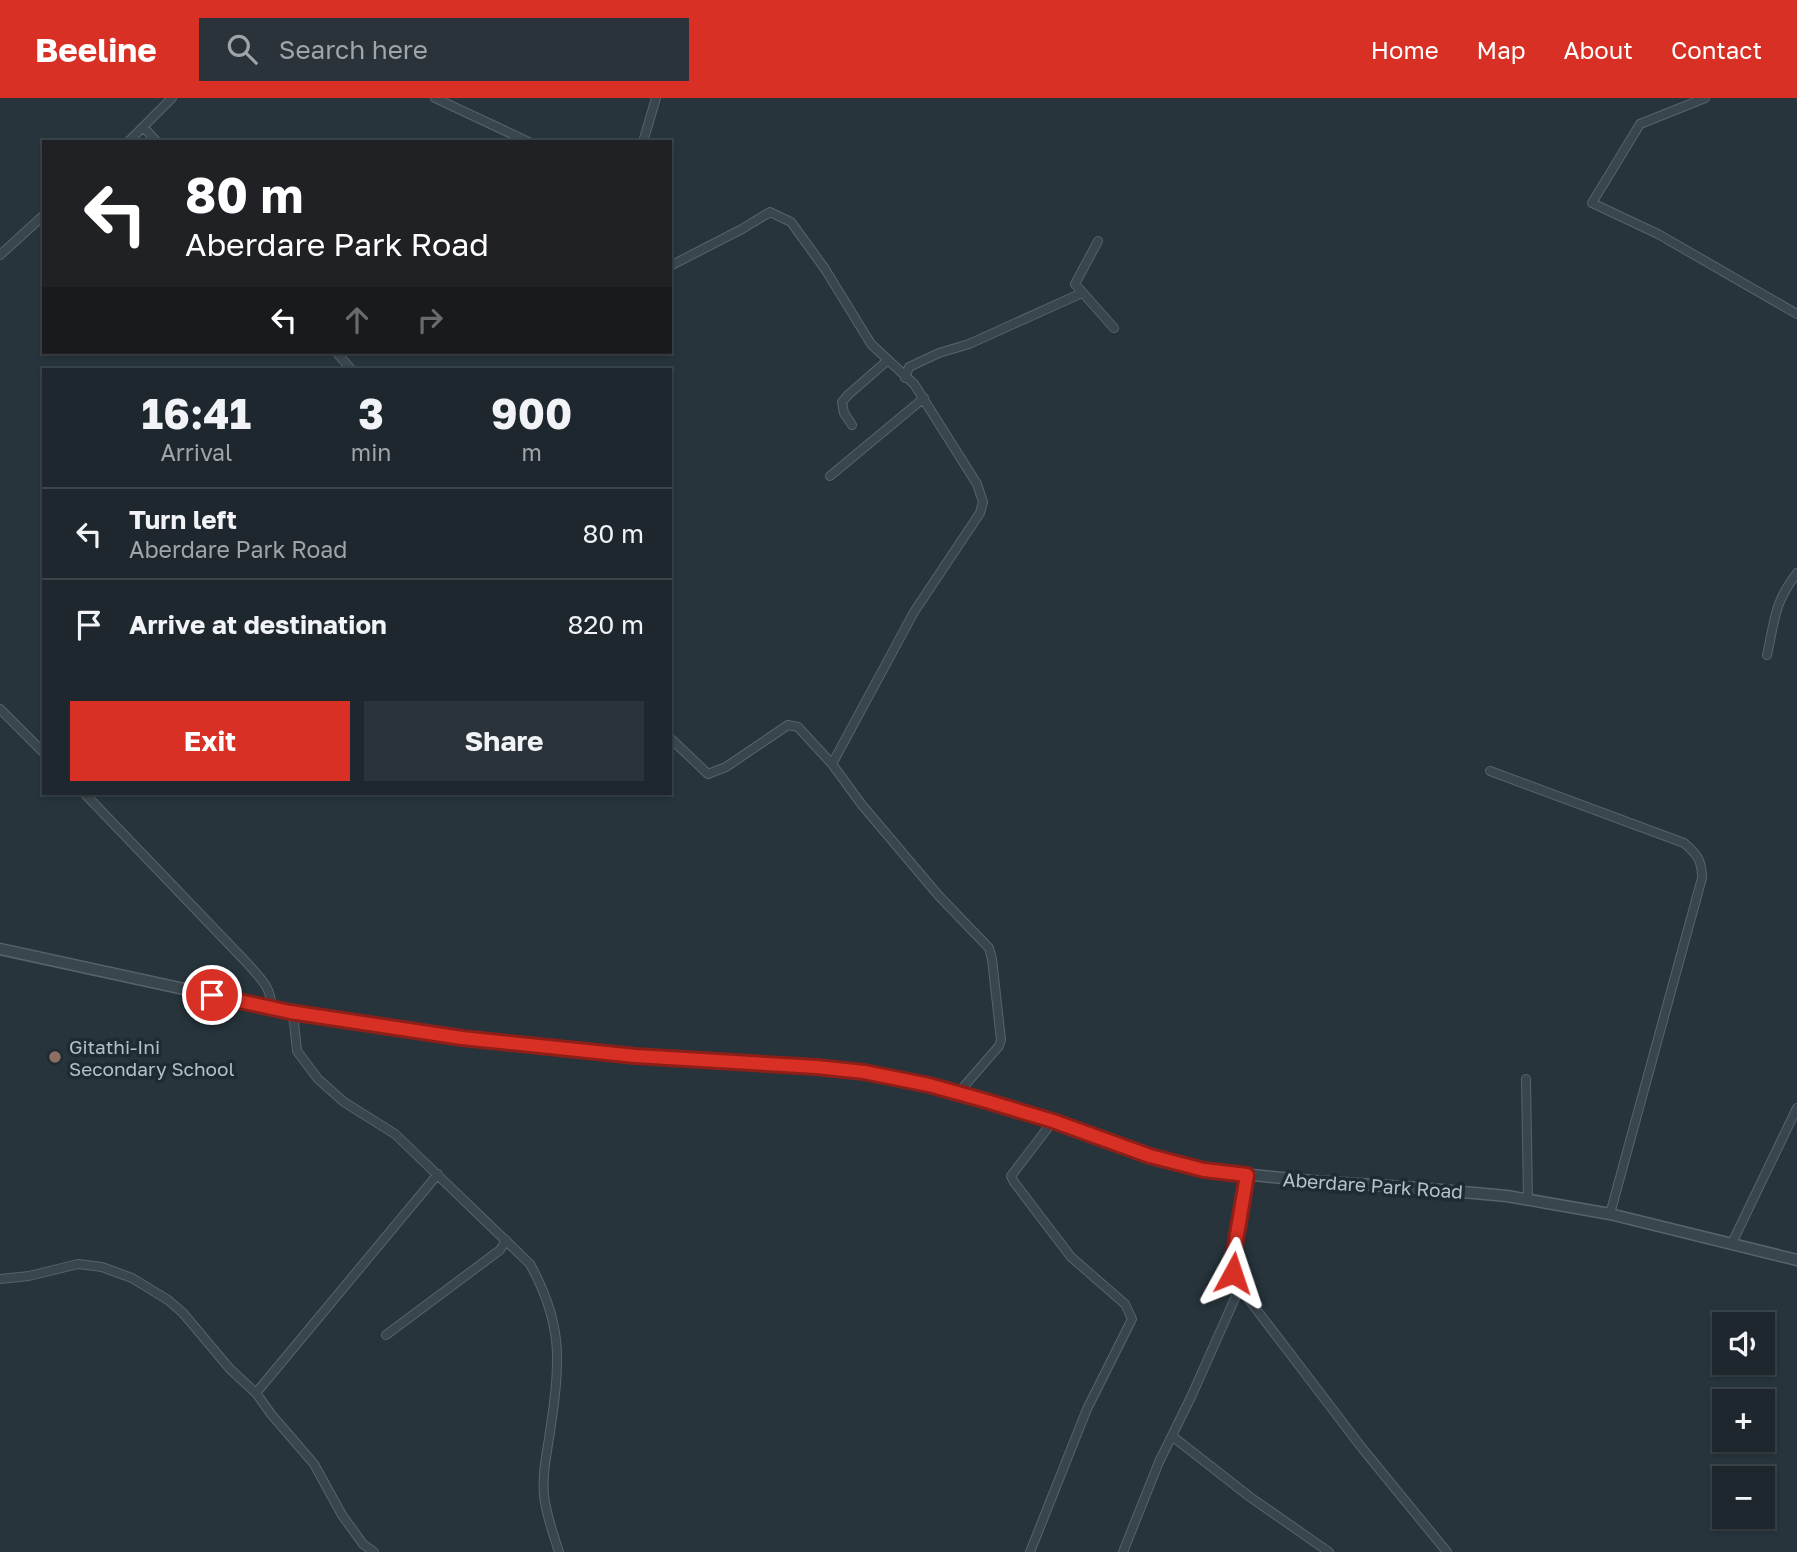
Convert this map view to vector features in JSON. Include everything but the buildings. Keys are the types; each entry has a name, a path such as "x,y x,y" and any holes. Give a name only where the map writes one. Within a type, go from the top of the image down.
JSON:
{"street":[{"path":"130,140 172,98"},
{"path":"435,98 525,140"},
{"path":"644,140 656,98"},
{"path":"1705,98 1640,124 1592,203 1658,234 1797,314"},
{"path":"144,128 155,140"},
{"path":"672,264 742,229 769,212 791,222 825,269 871,344 914,384 977,484 983,502 980,513 914,612 832,764"},
{"path":"0,256 42,217"},
{"path":"1098,241 1075,284 1114,328"},
{"path":"905,378 909,367 939,353 969,344 1082,293"},
{"path":"339,354 350,368"},
{"path":"852,425 844,413 842,402 888,360"},
{"path":"830,476 923,398"},
{"path":"1767,655 1777,606 1783,591 1797,573"},
{"path":"0,709 42,751"},
{"path":"672,740 708,774 726,767 788,725 798,726 931,887 989,948 1001,1040 999,1046 958,1093"},
{"path":"1490,771 1684,843 1698,855 1702,865 1702,878 1610,1214"},
{"path":"86,795 267,985 272,996 271,1007"},
{"name":"Aberdare Park Road","path":"0,948 290,1012 462,1038 621,1055 864,1072 958,1093 1053,1121 1150,1156 1204,1170 1528,1200 1610,1214 1797,1260"},
{"path":"290,1012 297,1051 318,1079 344,1102 396,1134 530,1264 544,1291 557,1343 559,1376 544,1467 544,1494 559,1552"},
{"path":"1527,1079 1528,1200"},
{"path":"1732,1243 1797,1108"},
{"path":"1030,1552 1087,1409 1132,1319 1125,1304 1071,1257 1014,1182 1012,1176 1053,1121"},
{"path":"256,1393 438,1174"},
{"path":"1247,1175 1233,1258 1233,1273 1240,1287 1362,1448 1447,1552"},
{"path":"386,1335 500,1250 506,1240"},
{"path":"0,1279 29,1276 78,1265 102,1267 132,1278 155,1291 183,1312 230,1369 256,1393 314,1464 342,1515 363,1544 374,1552"},
{"path":"1123,1552 1240,1287"},
{"path":"1172,1436 1250,1497 1329,1552"}],"place":[{"name":"Gitathi-Ini Secondary School","path":"55,1057"}],"route":[{"path":"212,995 290,1012 462,1038 635,1056 840,1069 929,1085 1053,1121 1150,1156 1204,1170 1247,1175 1233,1258 1233,1273"}]}
